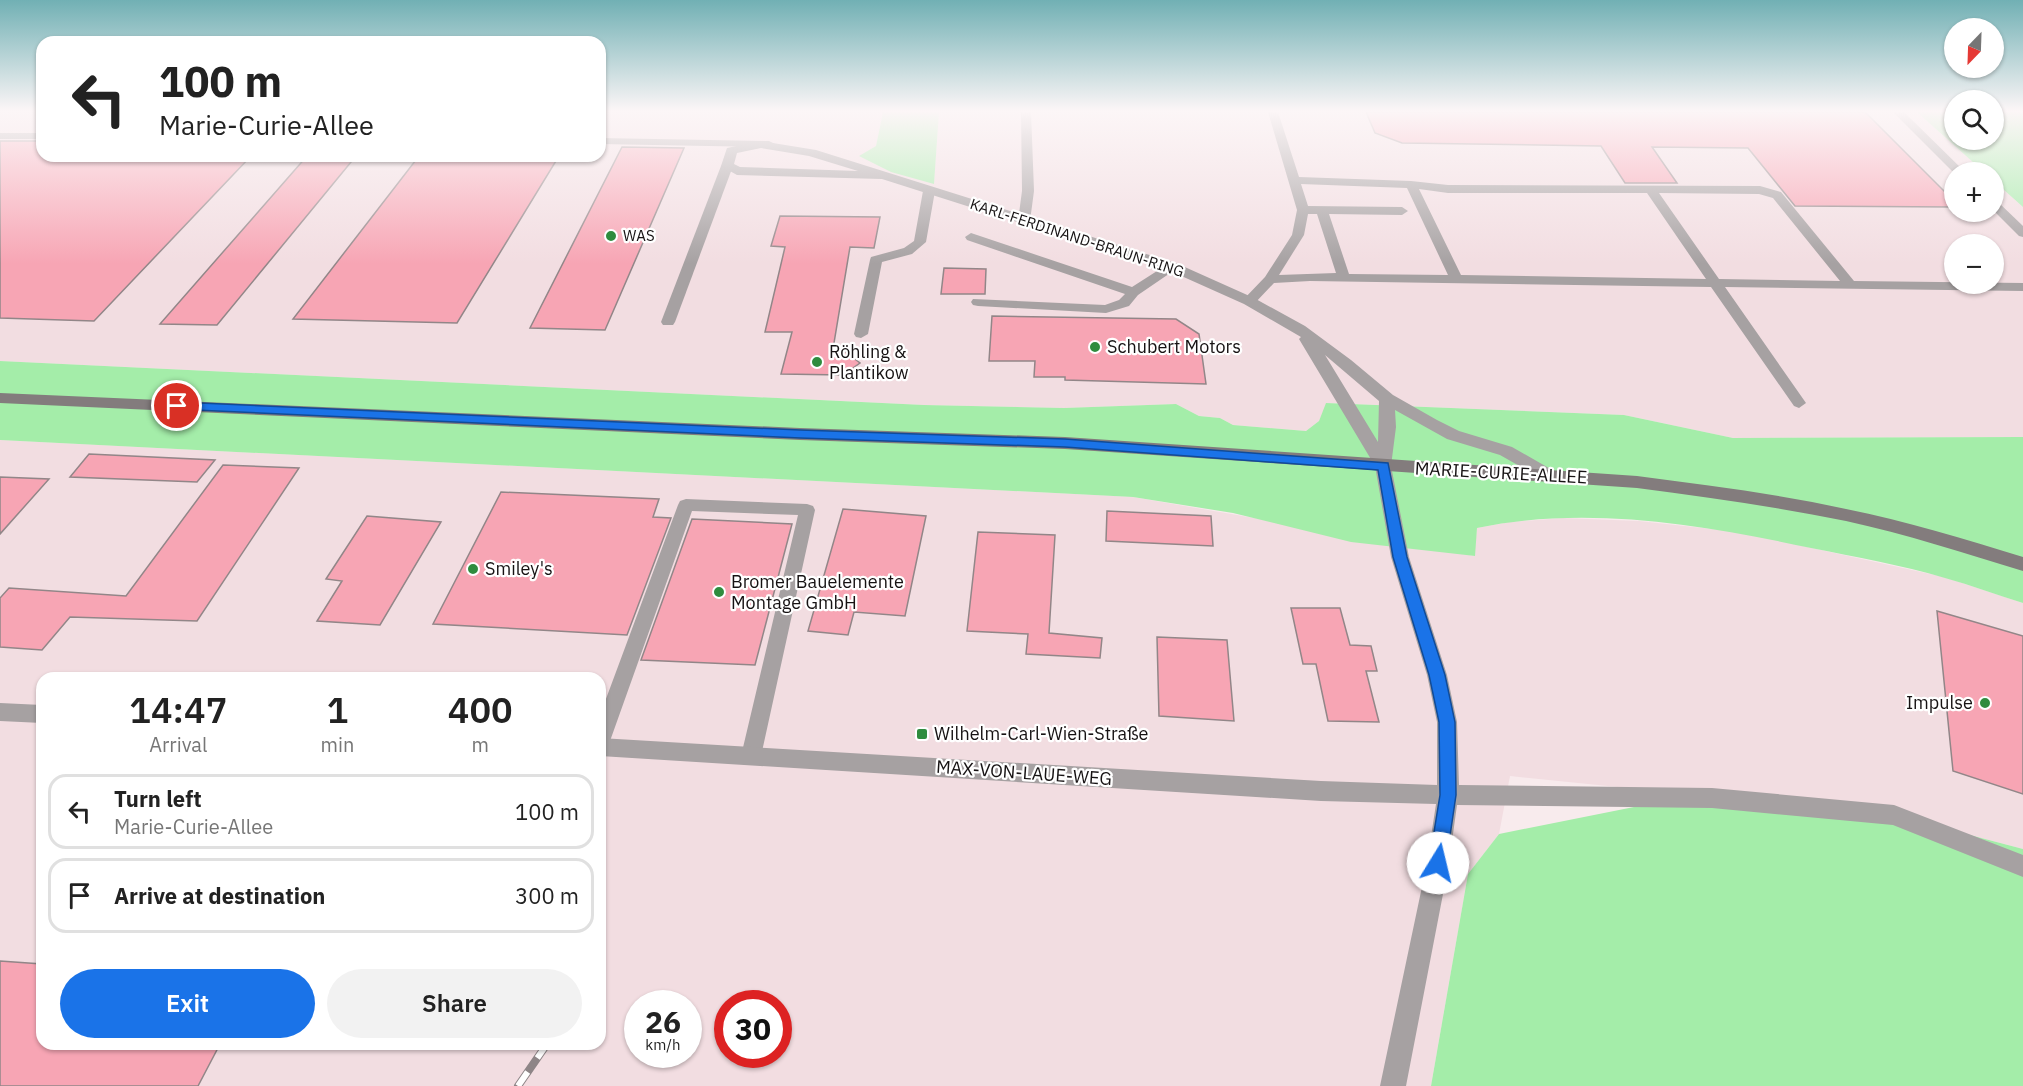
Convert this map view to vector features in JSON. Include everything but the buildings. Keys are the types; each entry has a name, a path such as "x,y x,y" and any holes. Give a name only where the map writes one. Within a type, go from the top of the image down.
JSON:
{"main road":[{"name":"MARIE-CURIE-ALLEE","path":"0,398 788,434 1065,443 1637,482 1720,493 1846,516 1940,538 2023,564"}],"street":[{"name":"KARL-FERDINAND-BRAUN-RING","path":"728,163 727,166 737,171 880,176"},
{"name":"KARL-FERDINAND-BRAUN-RING","path":"841,163 1173,267 1249,301 1300,329 1346,363 1387,399 1431,424 1454,435 1506,451 1548,475"},
{"name":"KARL-FERDINAND-BRAUN-RING","path":"1300,329 1340,389 1383,466"},
{"path":"1387,399 1388,427 1383,466 1400,557 1437,675 1447,722 1448,795 1438,863 1393,1086"},
{"path":"0,712 36,714"},
{"name":"MAX-VON-LAUE-WEG","path":"606,747 1288,789 1448,795"},
{"path":"1448,795 1712,798 1894,815 2023,866"}],"lane":[{"path":"1024,220 1028,191 1027,163"},
{"path":"1249,301 1270,279 1298,235 1303,210 1289,163"},
{"path":"668,322 727,166"},
{"path":"1294,180 1411,185 1448,189 1760,190 1777,195 1850,284"},
{"path":"1411,185 1456,279"},
{"path":"1651,190 1799,403"},
{"path":"861,334 876,260 908,251 920,242 929,191"},
{"path":"1303,210 1402,211"},
{"path":"1322,210 1344,278"},
{"path":"2004,215 2023,233"},
{"path":"971,237 1133,292"},
{"path":"978,302 1106,309 1124,303 1133,292 1173,267"},
{"path":"1270,279 2023,286"},
{"path":"606,725 686,505 807,510 751,756"}],"shaded area":[{"path":"0,163 878,163 934,183 935,163 1944,163 1944,222 2004,222 2004,190 2023,207 2023,437 1733,438 1624,415 1327,403 1319,421 1306,431 1233,425 1220,418 1199,416 1176,404 1064,408 924,405 0,361"},
{"path":"0,440 1133,497 1474,556 1477,528 1510,522 1563,518 1639,521 1740,532 1944,577 2023,603 2023,849 1894,815 1510,776 1499,834 1468,874 1431,1086 0,1086"}],"green space":[{"path":"872,163 935,163 934,184 891,172"},
{"path":"2004,163 2023,163 2023,207 2004,190"},
{"path":"0,361 924,405 1064,408 1176,404 1199,416 1220,418 1233,425 1306,431 1319,421 1326,403 1624,415 1733,438 2023,437 2023,603 1912,569 1729,532 1645,521 1560,518 1519,521 1477,528 1475,556 1351,542 1233,513 1133,497 0,440"},
{"path":"1649,804 1894,815 2023,849 2023,1086 1431,1086 1468,874 1499,834"}],"railway":[{"path":"518,1086 543,1050"}],"place":[{"name":"WAS","path":"611,236"},
{"name":"Schubert Motors","path":"1095,347"},
{"name":"Röhling & Plantikow","path":"817,362"},
{"name":"Smiley's","path":"473,569"},
{"name":"Bromer Bauelemente Montage GmbH","path":"719,592"},
{"name":"Impulse","path":"1985,703"},
{"name":"Wilhelm-Carl-Wien-Straße","path":"922,734"}],"route":[{"path":"177,406 800,434 1065,443 1383,466 1400,557 1437,675 1447,722 1448,795 1438,863"}]}
